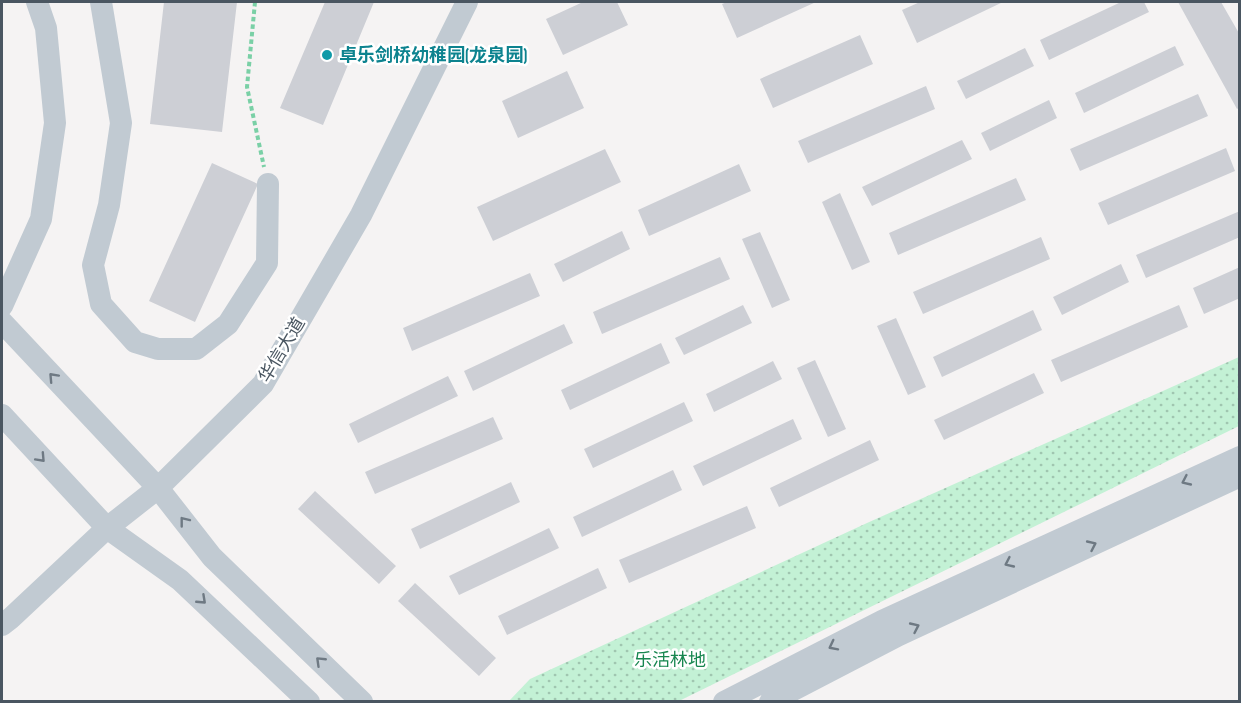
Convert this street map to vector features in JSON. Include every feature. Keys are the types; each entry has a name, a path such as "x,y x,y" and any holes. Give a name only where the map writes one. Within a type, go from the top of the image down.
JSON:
{"street":[{"path":"2,306 41,219 55,123 46,28 37,2"},
{"path":"101,2 121,123 109,205 93,265 101,304 135,342 158,349 196,349 228,324 267,263 268,184"},
{"name":"华信大道","path":"2,625 107,528 158,488 263,384 361,215 467,2"},
{"path":"2,322 158,488 212,557 362,702"},
{"path":"2,415 107,528 180,580 309,702"},
{"path":"724,702 882,621 1239,457"},
{"path":"770,702 899,635 1239,476"}],"path":[{"path":"255,2 247,87 268,184"}],"green space":[{"name":"乐活林地","path":"1239,357 1239,426 679,701 509,701 530,679 867,523"}],"building":[{"path":"164,2 237,2 222,132 150,124"},
{"name":"卓乐剑桥幼稚园(龙泉园)","path":"325,2 374,2 323,125 280,108"},
{"path":"583,2 617,2 628,25 563,55 546,19"},
{"path":"727,2 816,2 737,38 722,4"},
{"path":"920,2 1003,2 917,43 902,10"},
{"path":"1121,2 1144,2 1149,12 1049,60 1040,40"},
{"path":"1178,2 1221,2 1240,35 1240,107 1237,109"},
{"path":"860,35 873,64 773,108 760,79"},
{"path":"1175,46 1184,65 1084,113 1075,93"},
{"path":"1025,48 1034,66 966,99 957,81"},
{"path":"567,71 584,108 518,138 502,101"},
{"path":"926,86 935,109 808,163 798,141"},
{"path":"1198,94 1208,116 1080,171 1070,149"},
{"path":"1049,100 1057,118 990,151 981,133"},
{"path":"962,140 972,159 872,206 862,187"},
{"path":"1226,148 1235,171 1108,225 1098,203"},
{"path":"605,149 621,182 493,241 477,207"},
{"path":"212,163 258,184 195,322 149,301"},
{"path":"739,164 751,191 649,236 638,210"},
{"path":"1016,178 1026,200 898,255 889,233"},
{"path":"840,193 870,262 852,270 822,202"},
{"path":"1240,211 1240,237 1146,278 1136,255"},
{"path":"622,231 630,249 563,282 554,264"},
{"path":"760,232 790,300 772,308 742,239"},
{"path":"1041,237 1050,259 923,314 913,292"},
{"path":"720,257 730,279 602,334 593,312"},
{"path":"1121,264 1129,282 1062,315 1053,297"},
{"path":"1240,267 1240,298 1204,314 1193,288"},
{"path":"530,273 540,296 412,351 403,328"},
{"path":"743,305 752,323 684,355 675,338"},
{"path":"1179,305 1188,327 1061,382 1051,360"},
{"path":"1033,310 1042,330 942,377 933,357"},
{"path":"896,318 926,387 908,395 877,326"},
{"path":"564,324 573,343 473,391 464,371"},
{"path":"661,343 670,363 570,410 561,390"},
{"path":"815,360 846,429 828,437 797,368"},
{"path":"773,361 782,379 714,412 706,394"},
{"path":"1034,373 1044,393 944,440 934,420"},
{"path":"448,376 458,396 358,443 349,424"},
{"path":"684,402 693,421 593,468 584,449"},
{"path":"493,417 503,439 375,494 365,472"},
{"path":"793,419 802,439 703,486 693,466"},
{"path":"870,440 879,460 779,507 770,488"},
{"path":"673,470 682,490 582,537 573,517"},
{"path":"511,482 520,502 420,549 411,529"},
{"path":"315,491 396,566 379,584 298,509"},
{"path":"747,506 756,528 629,583 619,560"},
{"path":"549,528 559,548 459,595 449,576"},
{"path":"598,568 607,588 507,635 498,616"},
{"path":"415,583 496,658 479,676 398,601"}],"place":[{"name":"卓乐剑桥幼稚园(龙泉园)","path":"327,55"}]}
